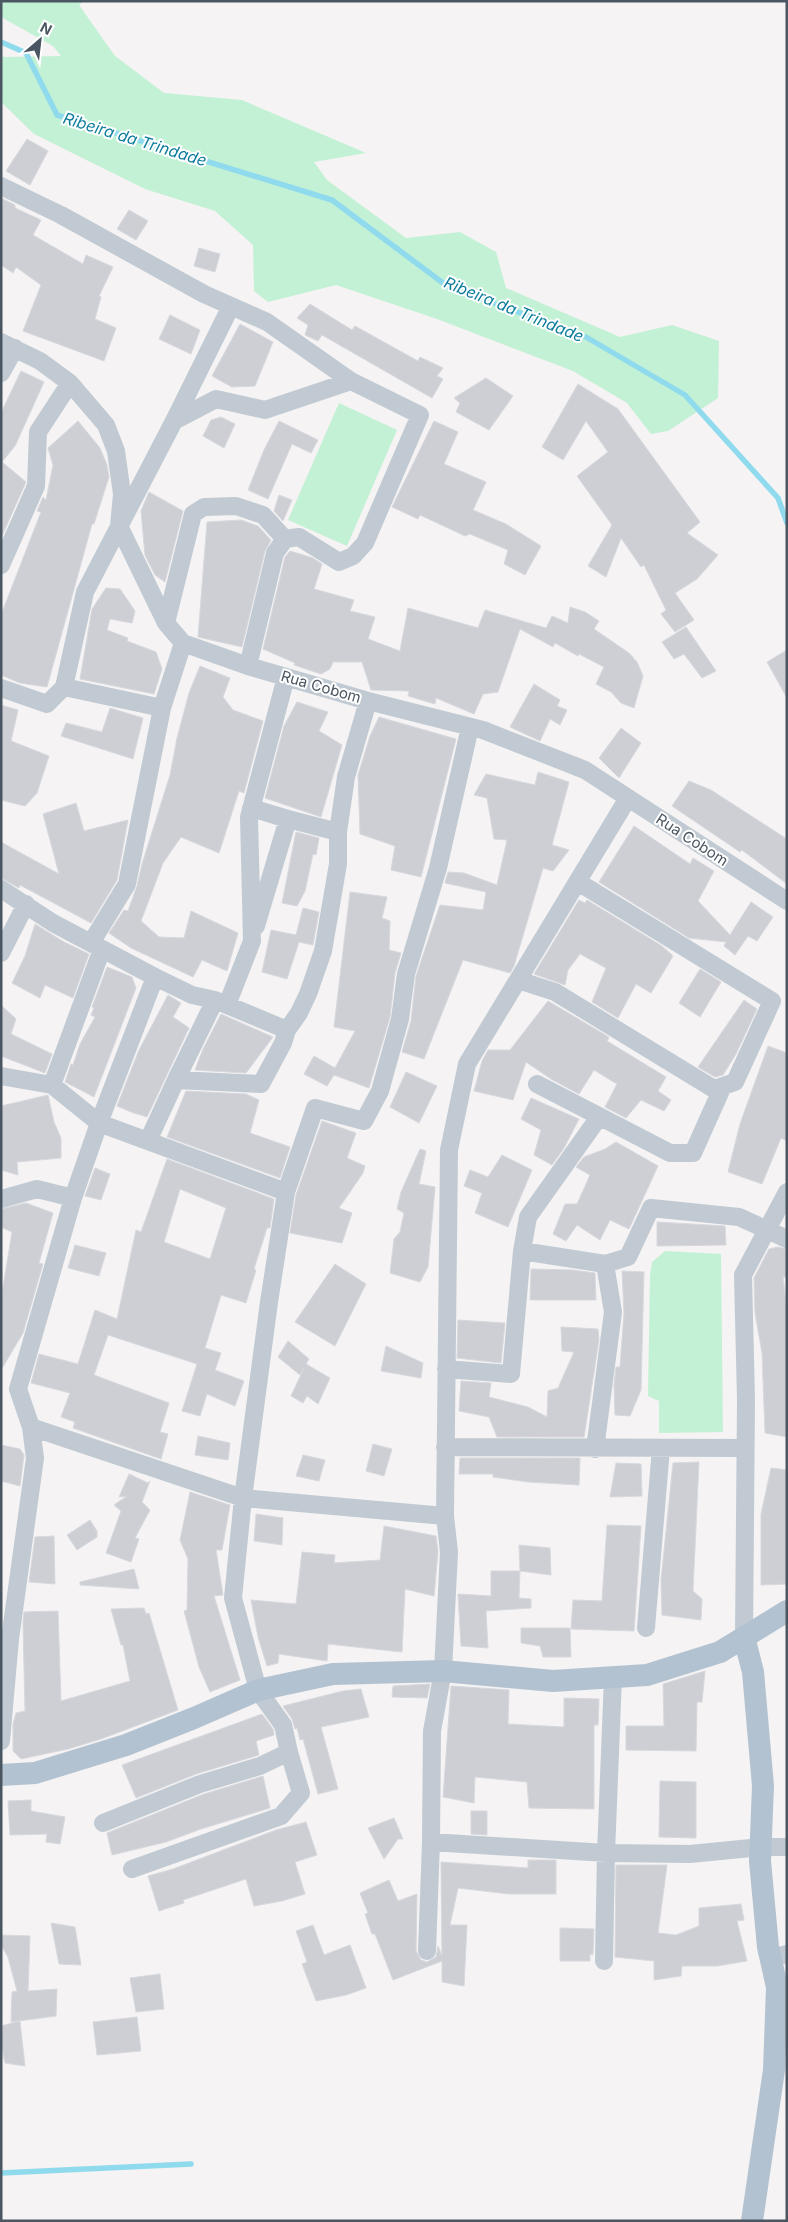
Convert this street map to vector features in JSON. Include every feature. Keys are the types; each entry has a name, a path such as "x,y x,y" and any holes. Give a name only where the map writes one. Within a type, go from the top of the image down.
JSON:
{"main road":[{"path":"1,1775 35,1773 126,1745 258,1690 333,1674 443,1671 553,1681 647,1675 720,1652 787,1612"},
{"path":"744,1637 753,1672 763,1786 760,1861 779,1956 774,2070 752,2221"}],"street":[{"path":"1,186 61,215 204,294 267,322 351,381 420,414 365,543 353,556 339,562 299,537 285,539 276,553 248,666"},
{"path":"1,688 47,704 64,687 85,592 174,421 231,306"},
{"path":"1,373 8,345 40,361 70,383 106,425 116,451 122,494 119,526 166,623 183,643 162,708 126,884 97,946 52,1085"},
{"path":"174,421 216,399 265,410 351,381"},
{"path":"1,565 36,486 38,432 70,383"},
{"path":"166,623 193,514 204,507 236,506 263,515 285,539"},
{"name":"Rua Cobom","path":"183,643 248,666 368,701 470,727 585,770 787,901"},
{"path":"252,941 249,817 286,677"},
{"path":"64,687 162,708"},
{"path":"176,1080 261,1084 287,1030 299,1014 323,951 338,864 338,832 346,777 368,701"},
{"path":"132,1869 281,1816 301,1793 283,1725 258,1690 233,1598 243,1498 269,1302 286,1192 315,1108 364,1121 380,1090 400,1019 406,974 438,868 470,727"},
{"path":"427,1951 431,1842 432,1731 443,1671 449,1552 445,1516 445,1446 449,1150 467,1064 628,798"},
{"path":"251,808 288,820 338,832"},
{"path":"148,1141 176,1080 221,1003 252,941 288,820"},
{"path":"518,980 555,992 714,1090 734,1082 772,1000 578,882"},
{"path":"1,889 53,923 155,977 192,995 221,1003 287,1030"},
{"path":"1,953 26,904"},
{"path":"1,1741 10,1639 36,1458 31,1427 9,1388 99,1123 155,977"},
{"path":"1,1076 52,1085 99,1123 286,1192"},
{"path":"537,1084 670,1153 693,1154 724,1086"},
{"path":"446,1369 511,1374 522,1251 528,1217 599,1117"},
{"path":"1,1199 37,1189 73,1198"},
{"path":"744,1637 745,1448 743,1275 787,1192"},
{"path":"522,1251 605,1264 628,1257 651,1208 739,1217 787,1240"},
{"path":"595,1449 612,1312 605,1264"},
{"path":"31,1427 243,1498 445,1516"},
{"path":"445,1446 595,1449 745,1448"},
{"path":"646,1628 661,1448"},
{"path":"604,1962 613,1677"},
{"path":"103,1823 200,1784 260,1766 289,1752"},
{"path":"431,1842 606,1853 690,1854 761,1847 787,1847"}],"green space":[{"path":"1,1 84,1 79,5 115,56 164,93 242,100 366,153 314,162 327,180 406,238 460,232 496,252 506,288 620,337 672,325 719,341 718,398 668,431 651,434 627,403 573,371 437,319 336,285 268,302 254,291 253,245 215,211 145,189 34,134 1,102 1,56 61,56 53,46 1,17"},
{"path":"339,403 397,430 347,546 288,520"},
{"path":"665,1251 721,1254 723,1432 659,1433 659,1401 648,1396 650,1275 652,1262"}],"building":[{"path":"27,139 48,151 30,185 6,171"},
{"path":"1,198 15,205 15,208 41,220 33,235 83,264 86,255 113,267 99,296 101,297 95,319 116,328 104,361 23,331 41,285 16,267 13,273 1,265"},
{"path":"129,210 148,221 136,240 117,229"},
{"path":"199,248 220,254 215,272 194,266"},
{"path":"310,304 352,330 355,326 418,361 420,357 443,368 437,376 443,379 432,398 322,335 318,341 305,335 308,325 297,318"},
{"path":"170,315 200,330 191,354 159,339"},
{"path":"240,324 273,342 255,386 232,387 212,376"},
{"path":"21,371 44,382 15,446 2,462 26,482 1,538 1,413"},
{"path":"486,378 513,396 489,430 456,412 460,403 454,398"},
{"path":"578,384 618,409 700,522 687,533 718,555 697,579 675,593 694,620 675,632 661,614 666,610 644,565 641,567 621,538 606,577 588,566 612,525 577,476 608,452 586,421 563,460 542,447"},
{"path":"221,417 235,424 224,448 203,436 211,420"},
{"path":"78,421 100,448 107,465 109,477 94,524 92,524 47,687 20,683 1,675 1,615 41,512 37,511 43,497 46,500 53,465 48,448"},
{"path":"279,421 318,440 311,453 292,444 268,499 248,490 264,450"},
{"path":"434,421 458,432 444,464 486,482 473,510 506,524 541,546 525,575 504,564 508,550 470,534 465,536 420,515 418,519 392,507"},
{"path":"149,492 183,511 165,582 155,575 145,555 141,511"},
{"path":"279,495 292,500 283,521 274,511"},
{"path":"241,520 258,526 271,540 265,551 242,647 198,637 207,522"},
{"path":"290,551 313,558 322,564 314,589 354,600 350,611 375,617 368,639 400,651 408,608 478,628 485,610 546,628 552,616 568,623 570,607 585,612 599,621 594,629 629,653 637,662 643,676 634,708 621,703 611,692 596,684 604,667 579,654 578,656 555,643 553,647 520,629 498,692 483,694 474,714 436,698 435,704 408,696 409,691 371,690 362,662 333,662 330,669 321,674 294,665 295,663 263,649 285,557"},
{"path":"106,588 120,589 135,611 132,623 110,619 107,630 128,638 127,641 156,652 162,669 154,694 80,679 92,609"},
{"path":"686,627 716,671 702,678 684,654 674,659 662,642"},
{"path":"787,650 787,698 767,662"},
{"path":"200,666 230,678 223,697 233,710 263,721 244,793 239,791 219,853 181,837 163,863 141,921 159,937 184,938 191,911 238,933 227,971 202,960 193,977 131,948 109,933 124,910 128,911 137,886 170,775 177,738 189,693"},
{"path":"534,684 560,700 557,706 567,710 560,725 550,719 540,741 510,727"},
{"path":"297,702 328,712 319,731 342,745 321,817 265,798 284,726"},
{"path":"1,705 18,710 11,741 49,756 37,793 25,806 1,800"},
{"path":"110,708 143,718 133,759 61,736 66,723 102,732"},
{"path":"379,717 456,739 421,877 391,870 395,846 360,834 358,775 370,736"},
{"path":"621,728 641,743 619,778 599,758"},
{"path":"538,772 569,782 552,845 569,850 553,871 543,868 514,966 510,973 463,960 424,1059 402,1052 411,1021 416,976 440,905 483,910 486,892 445,883 448,872 464,873 497,885 507,840 494,839 487,798 474,795 486,774 535,785"},
{"path":"689,781 711,790 787,839 787,884 742,850 740,852 672,806"},
{"path":"76,803 84,831 128,820 117,880 91,923 20,885 19,888 1,878 1,842 59,874 43,814"},
{"path":"634,826 690,864 693,858 714,871 698,901 730,935 751,902 773,917 757,941 748,936 735,955 724,946 726,942 689,938 599,882"},
{"path":"296,832 319,838 316,855 313,854 305,891 297,906 282,903"},
{"path":"350,892 387,897 382,918 390,921 389,950 401,953 395,973 390,1017 369,1088 334,1075 327,1086 304,1074 314,1056 335,1068 355,1031 334,1027"},
{"path":"579,900 585,903 587,900 662,946 673,956 651,993 636,984 618,1018 592,1002 606,968 580,954 568,970 565,985 534,974"},
{"path":"303,908 319,912 313,945 299,942 287,979 262,972 271,930 296,935"},
{"path":"35,924 64,942 89,954 73,998 45,985 40,998 12,983 25,956"},
{"path":"107,967 132,977 136,988 94,1097 65,1082 80,1044 95,1017 91,1015 94,1008 92,1007"},
{"path":"700,969 721,982 700,1017 679,1003"},
{"path":"168,995 181,1003 173,1017 189,1028 147,1117 117,1106 139,1050"},
{"path":"744,1000 757,1009 736,1054 723,1075 715,1077 698,1067"},
{"path":"548,1001 609,1037 607,1041 666,1077 658,1091 671,1100 664,1111 641,1100 626,1118 605,1107 617,1084 594,1070 579,1094 551,1079 526,1062 513,1100 474,1091 482,1061 488,1050 510,1050"},
{"path":"1,1005 16,1019 11,1034 52,1054 45,1073 1,1056"},
{"path":"221,1014 273,1037 246,1073 195,1070 203,1049"},
{"path":"768,1046 787,1053 787,1141 781,1138 762,1184 728,1172 740,1124"},
{"path":"406,1072 437,1086 419,1123 390,1107"},
{"path":"186,1091 246,1094 259,1100 250,1133 290,1147 280,1178 167,1137"},
{"path":"48,1095 54,1122 61,1138 61,1158 17,1162 18,1175 1,1170 1,1106"},
{"path":"531,1098 579,1119 564,1148 552,1165 534,1155 541,1130 521,1119"},
{"path":"322,1121 356,1133 347,1158 365,1166 363,1173 339,1208 352,1213 342,1243 290,1233 296,1195"},
{"path":"616,1142 658,1166 629,1229 610,1220 600,1240 577,1225 566,1241 553,1234 565,1204 577,1204 590,1175 576,1167 584,1157 605,1149"},
{"path":"420,1149 426,1151 419,1184 435,1187 428,1267 420,1282 390,1273 394,1239 400,1232 404,1213 397,1209 401,1192"},
{"path":"502,1155 532,1170 508,1227 475,1213 482,1193 464,1186 470,1170 488,1177"},
{"path":"167,1159 274,1199 270,1228 267,1228 246,1303 221,1295 205,1348 221,1353 215,1370 244,1381 235,1406 207,1394 200,1416 182,1411 197,1364 108,1335 94,1375 169,1403 160,1432 168,1434 161,1459 73,1428 75,1422 61,1417 70,1393 31,1383 39,1354 78,1364 95,1310 117,1319 136,1230 141,1232","holes":["180,1189 226,1208 210,1259 164,1242"]},
{"path":"95,1168 110,1174 101,1200 85,1196"},
{"path":"26,1203 53,1213 39,1263 43,1264 23,1333 1,1370 1,1299 12,1232 1,1227 1,1209"},
{"path":"657,1222 725,1226 726,1245 657,1246"},
{"path":"75,1245 106,1253 99,1276 68,1268"},
{"path":"778,1247 787,1249 787,1277 783,1277 787,1312 787,1437 765,1433 762,1353 755,1313 754,1278 769,1249"},
{"path":"335,1264 366,1284 335,1346 295,1322"},
{"path":"531,1269 573,1270 595,1273 596,1300 530,1300"},
{"path":"622,1271 644,1272 641,1390 630,1416 615,1415 614,1385 616,1367 620,1367 624,1313"},
{"path":"458,1320 505,1323 501,1363 457,1358"},
{"path":"561,1327 598,1329 599,1340 584,1437 497,1437 489,1417 459,1411 461,1381 491,1383 489,1397 528,1407 547,1417 548,1391 558,1388 574,1352 562,1351"},
{"path":"288,1341 309,1359 306,1364 330,1378 318,1404 307,1396 303,1403 291,1396 304,1368 300,1375 278,1357"},
{"path":"386,1346 423,1363 421,1378 381,1371"},
{"path":"198,1436 230,1443 228,1460 195,1455"},
{"path":"373,1444 392,1449 384,1476 366,1471"},
{"path":"1,1445 20,1449 24,1455 20,1486 1,1481"},
{"path":"303,1455 325,1460 319,1481 296,1476"},
{"path":"460,1458 580,1458 579,1485 528,1482 493,1477 493,1474 459,1474"},
{"path":"699,1462 693,1591 702,1599 701,1620 662,1615 661,1580 673,1463"},
{"path":"616,1463 641,1464 642,1496 610,1497"},
{"path":"771,1468 787,1470 787,1584 761,1585 761,1514"},
{"path":"129,1474 148,1483 150,1481 142,1502 150,1510 135,1538 139,1539 131,1562 106,1553 121,1511 114,1505 127,1496 119,1497"},
{"path":"190,1492 230,1505 222,1550 216,1550 223,1595 214,1596 240,1680 210,1692 199,1667 184,1611 187,1610 188,1559 180,1540"},
{"path":"256,1514 283,1518 282,1545 254,1541"},
{"path":"90,1520 97,1531 97,1537 77,1550 67,1535"},
{"path":"607,1525 641,1526 634,1631 571,1629 573,1600 602,1601"},
{"path":"384,1526 436,1536 438,1552 434,1596 405,1589 402,1652 328,1644 327,1661 279,1654 278,1663 267,1666 258,1637 251,1600 296,1604 302,1552 335,1555 334,1563 380,1560"},
{"path":"54,1536 55,1584 29,1582 35,1537"},
{"path":"519,1545 550,1548 551,1575 520,1571"},
{"path":"134,1569 139,1589 80,1585 80,1582"},
{"path":"491,1571 520,1571 519,1598 531,1599 531,1608 486,1611 488,1648 461,1646 458,1594 491,1596"},
{"path":"144,1608 146,1614 149,1613 178,1710 101,1739 68,1749 21,1759 13,1751 13,1724 16,1713 25,1711 24,1612 58,1611 61,1701 130,1681 123,1645 121,1645 111,1609"},
{"path":"521,1628 570,1628 571,1657 543,1657 540,1646 521,1643"},
{"path":"705,1671 702,1702 697,1702 696,1751 626,1750 626,1726 664,1726 663,1684"},
{"path":"430,1684 427,1698 392,1697 393,1686"},
{"path":"451,1686 509,1690 508,1724 564,1727 564,1698 599,1699 598,1725 594,1725 594,1809 529,1808 527,1782 475,1777 474,1803 443,1797"},
{"path":"361,1689 369,1717 321,1727 338,1789 318,1794 303,1739 300,1740 297,1728 295,1729 292,1719 283,1706 343,1691"},
{"path":"262,1714 273,1729 274,1735 256,1741 259,1755 196,1774 136,1798 122,1765"},
{"path":"263,1776 270,1808 166,1842 112,1855 107,1833 204,1794"},
{"path":"660,1781 696,1782 696,1838 659,1837"},
{"path":"31,1800 31,1811 65,1817 60,1844 46,1842 47,1834 10,1835 8,1801"},
{"path":"471,1811 487,1811 487,1835 471,1834"},
{"path":"394,1818 403,1839 398,1839 384,1859 368,1828"},
{"path":"306,1822 317,1855 295,1862 305,1894 282,1901 254,1906 246,1879 183,1900 184,1903 159,1911 148,1876 173,1869 276,1830"},
{"path":"528,1860 556,1860 556,1894 509,1894 458,1888 450,1925 467,1925 464,1986 442,1982 442,1961 393,1980 375,1934 372,1934 365,1914 368,1913 360,1893 389,1880 398,1901 417,1894 416,1951 421,1960 427,1962 436,1957 438,1946 442,1956 441,1862 528,1868"},
{"path":"616,1865 667,1865 658,1933 676,1935 699,1926 699,1908 741,1904 744,1920 737,1921 747,1961 717,1966 682,1966 681,1976 654,1980 654,1961 615,1957"},
{"path":"51,1923 75,1927 81,1965 59,1964"},
{"path":"313,1925 324,1955 350,1945 366,1988 346,1995 316,2001 302,1964 307,1962 296,1931"},
{"path":"560,1928 594,1929 593,1955 590,1954 590,1961 560,1961"},
{"path":"1,1935 30,1936 28,1991 57,1989 56,2016 11,2022 12,1992 17,1991 8,1957 1,1945"},
{"path":"160,1974 164,2009 136,2012 130,1978"},
{"path":"137,2017 141,2051 97,2055 93,2022"},
{"path":"20,2021 25,2066 5,2063 1,2044 1,2026"}],"waterway":[{"name":"Ribeira da Trindade","path":"1,42 26,53 57,115 332,200 447,286 586,337 685,395 778,498 787,523"},
{"path":"1,2173 191,2164"}]}
